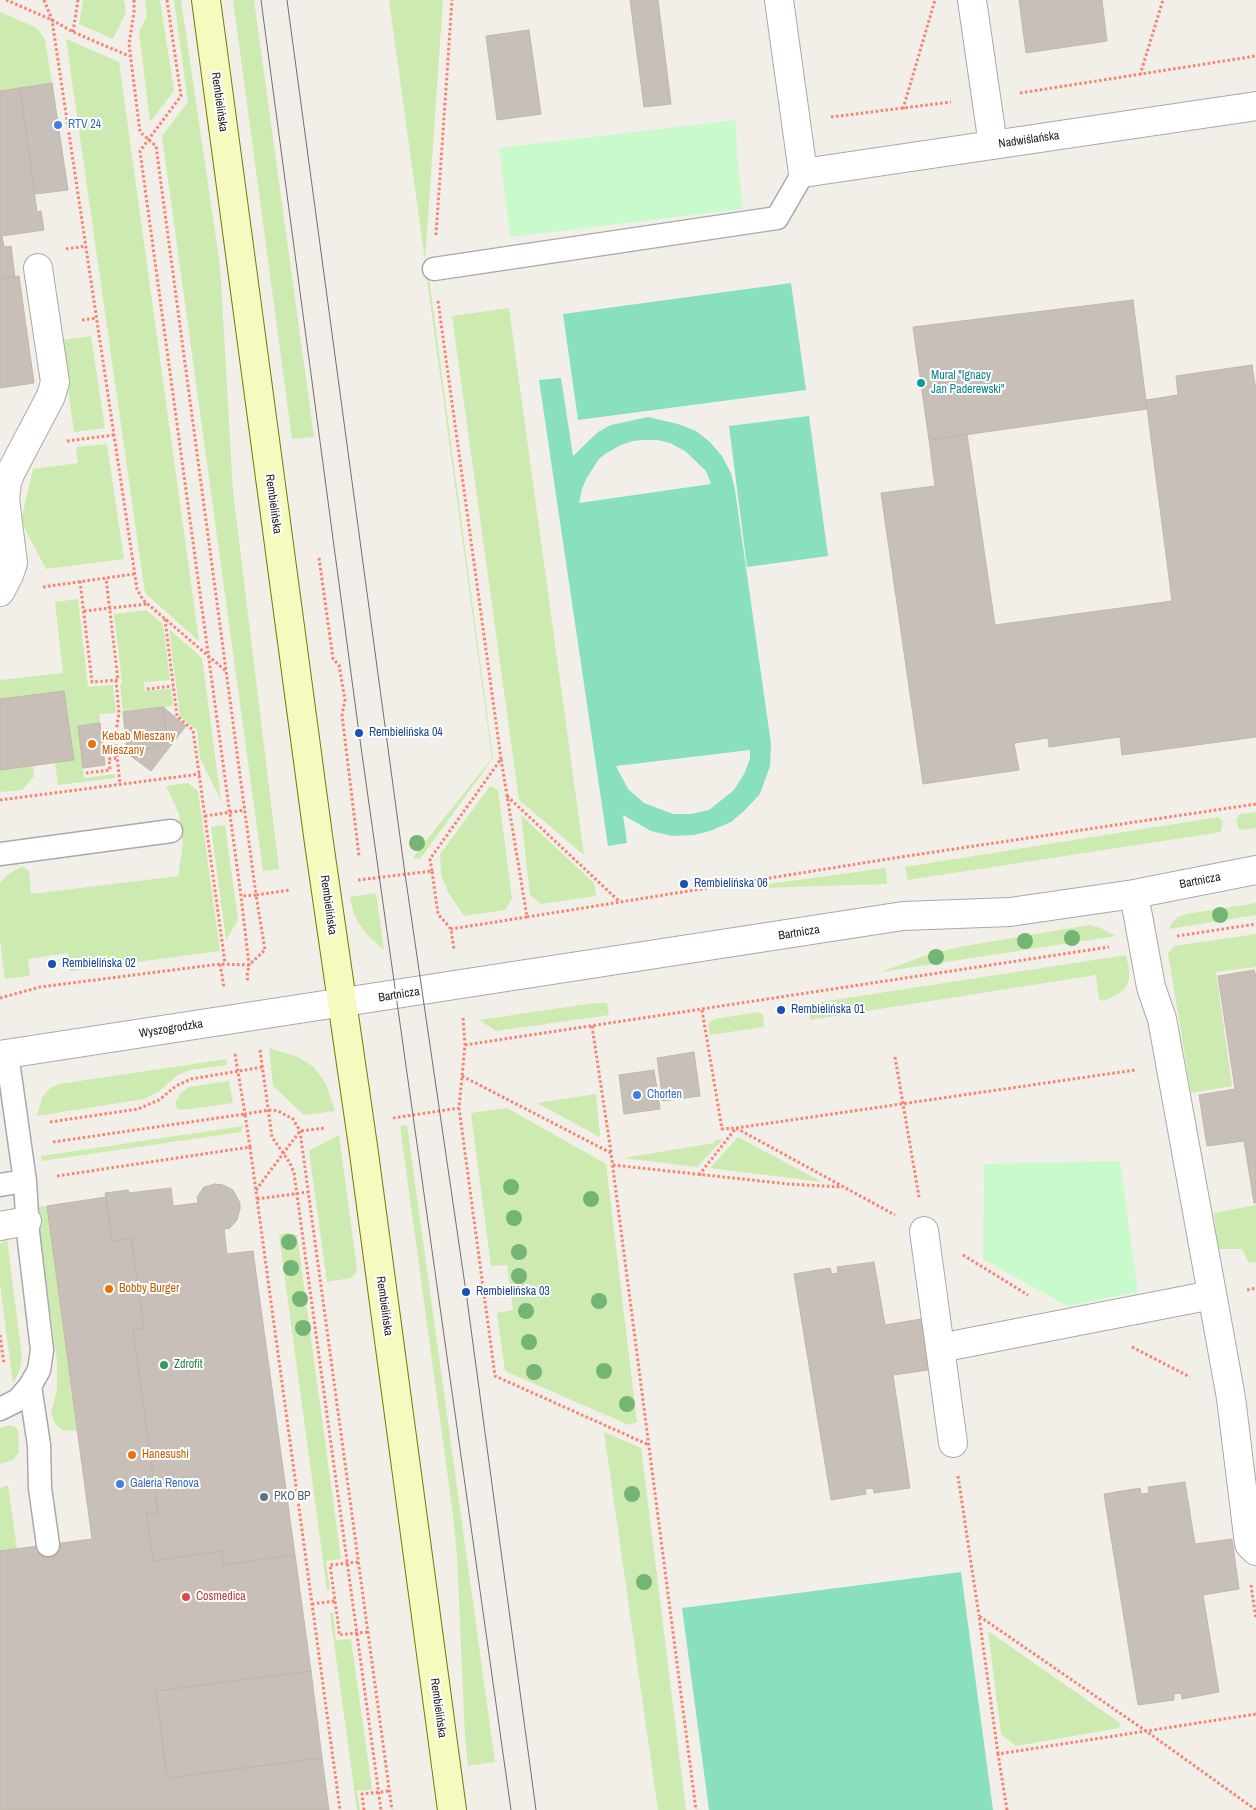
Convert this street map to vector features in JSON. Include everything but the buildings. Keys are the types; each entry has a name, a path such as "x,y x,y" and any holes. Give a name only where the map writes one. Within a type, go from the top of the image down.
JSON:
{"street":[{"name":"Rembielińska","path":"206,0 452,1810"},
{"path":"779,0 803,173"},
{"path":"972,0 993,145"},
{"name":"Nadwiślańska","path":"803,173 1256,106"},
{"path":"0,592 10,575 13,563 5,499 7,482 50,396 55,382 38,268"},
{"name":"Bartnicza","path":"342,1003 903,916 1010,912 1134,894 1256,870"},
{"path":"1134,894 1151,987 1162,1018 1231,1398 1249,1544 1256,1551"},
{"name":"Wyszogrodzka","path":"3,1054 342,1003"},
{"path":"0,1226 27,1221"},
{"path":"924,1231 953,1443"},
{"path":"940,1348 1212,1295"}],"lane":[{"path":"434,269 777,218 803,173"},
{"path":"0,854 171,831"},
{"path":"0,1409 18,1400 30,1386 39,1370 42,1350 27,1221 25,1181 19,1137 3,1054"},
{"path":"0,1185 25,1181"},
{"path":"30,1386 39,1445 40,1488 48,1545"}],"path":[{"path":"6,0 52,20 73,32 130,56"},
{"path":"44,0 52,20 138,593 148,604 226,672"},
{"path":"73,32 78,0"},
{"path":"134,0 134,12 129,38 140,132 156,146 256,895 241,896"},
{"path":"167,0 181,96 140,152 249,965 238,1071 256,1190 340,1810"},
{"path":"452,0 434,269 500,759 527,917"},
{"path":"903,108 934,0"},
{"path":"1140,75 1163,0"},
{"path":"797,122 1140,75 1256,56"},
{"path":"86,320 97,318"},
{"path":"76,440 114,435"},
{"path":"318,553 333,659 339,665 345,700 342,715 360,860"},
{"path":"53,585 134,574"},
{"path":"106,578 118,680 116,680 119,711 115,733 120,784"},
{"path":"80,581 92,682 116,680"},
{"path":"84,611 148,604"},
{"path":"0,998 40,987 225,963 194,730 177,716 165,619"},
{"path":"147,689 173,686"},
{"path":"86,773 110,770 109,759 117,758"},
{"path":"432,871 430,859 500,759"},
{"path":"0,800 200,774"},
{"path":"507,796 621,903"},
{"path":"451,929 1256,804"},
{"path":"205,816 245,810"},
{"path":"465,1045 1256,924"},
{"path":"220,964 263,1067 272,1137 293,1168 381,1810"},
{"path":"592,1026 611,1153 696,1810"},
{"path":"895,1057 924,1231"},
{"path":"699,1175 736,1128 1170,1065"},
{"path":"19,1137 138,1109 159,1100 176,1086 191,1079 263,1067"},
{"path":"462,1076 611,1153"},
{"path":"256,1190 300,1131 459,1108 495,1376 649,1445"},
{"path":"19,1137 268,1110 278,1111 296,1123 300,1131 392,1810"},
{"path":"25,1181 250,1147"},
{"path":"612,1165 788,1184 842,1186"},
{"path":"257,1199 308,1192"},
{"path":"953,1443 1007,1810"},
{"path":"358,1562 330,1565 339,1635 368,1632"},
{"path":"312,1604 335,1601"},
{"path":"979,1616 1146,1731 1256,1810"},
{"path":"998,1754 1256,1714"},
{"path":"364,1810 362,1794 389,1790"}],"green space":[{"path":"83,0 124,0 126,12 113,39 79,24"},
{"path":"145,0 160,0 174,91 150,122 139,32 147,16"},
{"path":"174,0 181,0 220,265 233,491 279,869 263,871 162,136 188,102"},
{"path":"233,0 254,0 314,437 292,439"},
{"path":"389,0 443,0 425,261"},
{"path":"0,12 35,27 40,32 45,40 52,83 0,91"},
{"path":"66,39 119,62 199,641 145,593"},
{"path":"736,120 737,157 743,209 510,237 499,148"},
{"path":"429,278 493,758 421,858 414,859 414,856 492,758 427,279"},
{"path":"791,283 806,390 578,420 563,314"},
{"path":"509,308 584,855 519,800 452,316"},
{"path":"91,336 105,428 74,432 61,340"},
{"path":"561,378 573,456 598,432 611,425 648,417 678,424 696,431 710,442 722,456 731,473 771,744 770,766 760,794 731,822 710,831 694,835 672,836 651,831 623,815 627,843 608,846 539,380","holes":["643,440 657,440 670,443 685,451 706,471 711,484 579,503 586,479 599,459 621,445","750,750 750,759 744,774 734,790 709,810 691,814 673,814 644,803 628,789 616,766"]},
{"path":"809,416 828,556 747,567 729,426"},
{"path":"107,444 124,559 46,569 21,521 33,469 78,463 76,447"},
{"path":"78,599 88,687 113,685 116,713 99,714 100,723 78,726 84,778 115,774 115,778 58,785 55,763 74,760 64,691 0,699 0,680 63,673 55,602"},
{"path":"146,610 163,624 170,680 144,682 145,691 171,689 173,706 123,712 120,684 122,683 114,614"},
{"path":"169,629 202,658 221,801 200,758 197,730 180,716"},
{"path":"33,765 34,776 22,790 0,792 0,770"},
{"path":"188,783 198,791 220,951 70,971 68,953 28,959 30,976 5,979 0,940 0,883 6,876 22,867 25,868 29,871 31,894 178,876 183,845 179,814 166,786"},
{"path":"490,786 498,790 512,899 505,910 464,916 448,892 441,874 440,854"},
{"path":"1256,812 1256,828 1239,830 1236,820 1240,814"},
{"path":"521,815 594,883 596,896 541,904 530,895"},
{"path":"1218,817 1223,822 1221,832 908,880 905,867"},
{"path":"225,825 238,920 226,940 211,827"},
{"path":"886,868 887,884 762,888 761,885"},
{"path":"376,893 384,950 370,938 359,924 354,914 350,897"},
{"path":"1256,903 1256,915 1169,929 1178,917 1186,914"},
{"path":"1089,925 1101,928 1116,936 881,972 926,955 959,947"},
{"path":"1256,934 1256,967 1216,972 1232,1086 1191,1093 1168,953 1174,946"},
{"path":"1126,955 1129,978 1126,987 1121,992 1103,1001 1099,999 1096,975 810,1020 808,1004"},
{"path":"594,1003 607,1003 609,1015 496,1031 479,1020"},
{"path":"758,1012 763,1015 764,1027 710,1035 708,1026 715,1019"},
{"path":"269,1048 298,1057 314,1067 326,1084 335,1111 304,1115 273,1086"},
{"path":"227,1059 227,1065 190,1070 178,1075 158,1092 144,1099 37,1116 42,1098 49,1089 59,1084"},
{"path":"229,1081 233,1103 183,1110 178,1109 176,1106 176,1101 180,1094 189,1087"},
{"path":"596,1094 600,1137 537,1103"},
{"path":"507,1108 606,1164 637,1422 629,1425 505,1371 497,1313 513,1310 507,1265 491,1266 471,1113"},
{"path":"407,1125 495,1762 468,1766 457,1556 400,1126"},
{"path":"243,1126 241,1132 42,1161 41,1156"},
{"path":"339,1135 357,1269 350,1278 327,1282 309,1151"},
{"path":"738,1137 822,1182 710,1168"},
{"path":"723,1139 697,1167 623,1158 714,1143 714,1141"},
{"path":"1120,1161 1138,1292 1067,1306 983,1259 984,1164"},
{"path":"1256,1205 1256,1262 1249,1263 1242,1249 1218,1249 1214,1213"},
{"path":"47,1206 78,1431 62,1430 56,1425 51,1414 57,1389 57,1361 36,1207"},
{"path":"287,1233 297,1235 341,1559 326,1561 330,1590 327,1590 279,1235"},
{"path":"7,1239 22,1357 20,1369 13,1384 0,1284 0,1244"},
{"path":"10,1425 18,1430 19,1452 13,1460 0,1464 0,1428"},
{"path":"604,1432 641,1448 686,1810 658,1810"},
{"path":"8,1485 17,1549 0,1551 0,1488"},
{"path":"961,1572 993,1810 709,1810 682,1608"},
{"path":"330,1613 333,1613 336,1640 351,1639 372,1789 357,1791 360,1810 357,1810"},
{"path":"988,1631 1120,1723 1119,1728 1016,1746 1001,1734"}],"tram line":[{"path":"261,0 359,733 511,1810"},
{"path":"287,0 405,874 466,1292 536,1810"}],"place":[{"name":"RTV 24","path":"58,125"},
{"name":"Mural \"Ignacy Jan Paderewski\"","path":"921,383"},
{"name":"Rembielińska 04","path":"359,733"},
{"name":"Kebab Mieszany Mieszany","path":"92,744"},
{"name":"Rembielińska 06","path":"684,884"},
{"name":"Rembielińska 02","path":"52,964"},
{"name":"Rembielińska 01","path":"781,1010"},
{"name":"Chorten","path":"637,1095"},
{"name":"Bobby Burger","path":"109,1289"},
{"name":"Rembielińska 03","path":"466,1292"},
{"name":"Zdrofit","path":"164,1365"},
{"name":"Hanesushi","path":"132,1455"},
{"name":"Galeria Renova","path":"120,1484"},
{"name":"PKO BP","path":"264,1497"},
{"name":"Cosmedica","path":"186,1597"}]}
